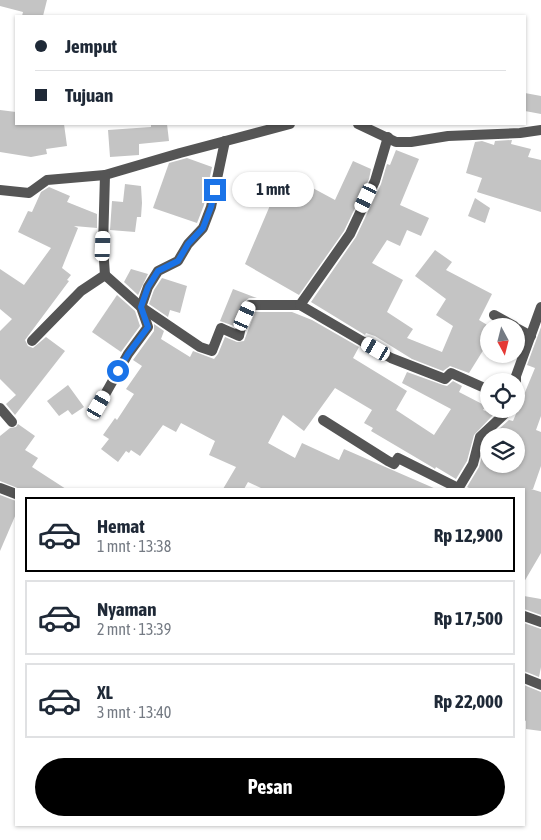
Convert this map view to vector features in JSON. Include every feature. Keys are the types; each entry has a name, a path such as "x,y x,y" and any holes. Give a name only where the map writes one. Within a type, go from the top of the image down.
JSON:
{"street":[{"path":"0,190 29,193 47,180 105,175 286,125"},
{"path":"360,125 396,142 411,142 448,136 520,133 541,130"},
{"path":"300,305 350,234 375,181 388,137"},
{"path":"99,405 128,354 148,327 141,307 148,287 158,271 178,261 188,244 203,228 211,207 225,141"},
{"path":"105,175 103,246 105,275 141,307 200,347 212,351 221,328 239,336 240,327 250,305 300,305 391,358 445,379 451,373 480,386"},
{"path":"32,341 81,291 105,275"},
{"path":"517,373 541,306"},
{"path":"494,315 499,318"},
{"path":"525,333 531,336"},
{"path":"0,408 12,422"},
{"path":"459,488 472,464 480,437 500,418"},
{"path":"323,420 388,462 394,464 398,458 456,488"},
{"path":"0,488 15,494"},
{"path":"525,616 541,622"},
{"path":"525,678 541,685"}],"building":[{"path":"0,0 47,0 43,15 22,15 23,12 0,6"},
{"path":"526,93 541,96 541,114 526,111"},
{"path":"0,110 15,112 15,125 64,125 67,146 46,149 47,154 31,157 0,152"},
{"path":"151,125 167,125 169,141 139,144 139,155 110,157 108,130 151,127"},
{"path":"512,140 511,144 531,149 528,157 541,160 541,212 477,192 482,178 466,173 475,142 482,141 494,145 495,141"},
{"path":"396,150 419,159 400,205 429,218 421,236 407,230 400,246 387,240 372,263 403,280 387,312 413,329 407,338 442,352 453,326 436,315 446,299 415,276 435,250 452,262 446,270 492,294 479,320 480,355 469,373 450,366 443,371 412,359 375,336 366,333 365,335 311,302 356,237 381,184 387,164 390,165"},
{"path":"187,158 212,167 204,205 197,223 153,208 169,163"},
{"path":"353,161 371,169 369,179 344,231 299,295 245,264 271,203 266,200 283,172 335,200"},
{"path":"125,184 141,186 141,217 137,217 135,232 110,230 112,201 123,202"},
{"path":"49,187 70,196 67,202 97,214 97,228 74,226 78,228 62,268 71,275 67,280 69,281 25,340 28,346 33,348 46,337 65,351 15,415 6,404 16,395 0,379 0,331 12,319 0,309 0,269 24,285 51,248 18,232 28,211 32,212 41,192"},
{"path":"475,198 490,208 485,223 468,216"},
{"path":"131,269 148,274 138,295 124,282"},
{"path":"162,278 187,286 180,313 170,310 168,317 149,304 154,290"},
{"path":"233,289 257,298 249,298 244,302 234,326 220,321"},
{"path":"117,295 135,311 140,326 121,352 92,332"},
{"path":"255,312 292,312 312,320 359,347 353,358 407,391 396,410 434,435 451,409 402,383 407,372 447,386 453,381 462,386 459,392 480,403 480,418 490,418 474,435 467,461 456,479 436,467 435,469 371,431 373,428 364,423 372,410 335,388 304,431 283,415 268,443 295,458 302,443 339,460 344,449 434,488 261,488 248,482 245,488 224,488 236,467 209,455 215,441 181,423 176,432 163,425 140,456 131,450 129,453 126,451 118,462 101,449 109,439 103,435 115,418 117,420 134,394 126,389 142,366 133,360 154,331 154,324 164,331 161,339 190,357 193,351 214,359 225,337 237,342 244,341"},
{"path":"541,327 541,416 536,430 541,432 541,466 533,489 531,489 541,492 541,553 525,580 525,488 467,487 480,463 480,473 525,473 525,428 500,428 509,420 525,418 525,392 535,368 527,365"},
{"path":"68,385 84,407 72,415 68,410 59,416 47,401"},
{"path":"18,424 35,436 25,450 38,458 32,467 64,488 18,488 0,481 0,436 10,428 16,427"},
{"path":"0,495 15,501 15,516 0,551"},
{"path":"525,596 541,599 541,615 525,609"},
{"path":"525,623 541,629 541,667 539,677 525,671"},
{"path":"525,685 541,692 541,731 526,729"}],"route":[{"path":"118,371 148,327 141,307 148,287 158,271 178,261 188,244 203,228 215,190"}]}
